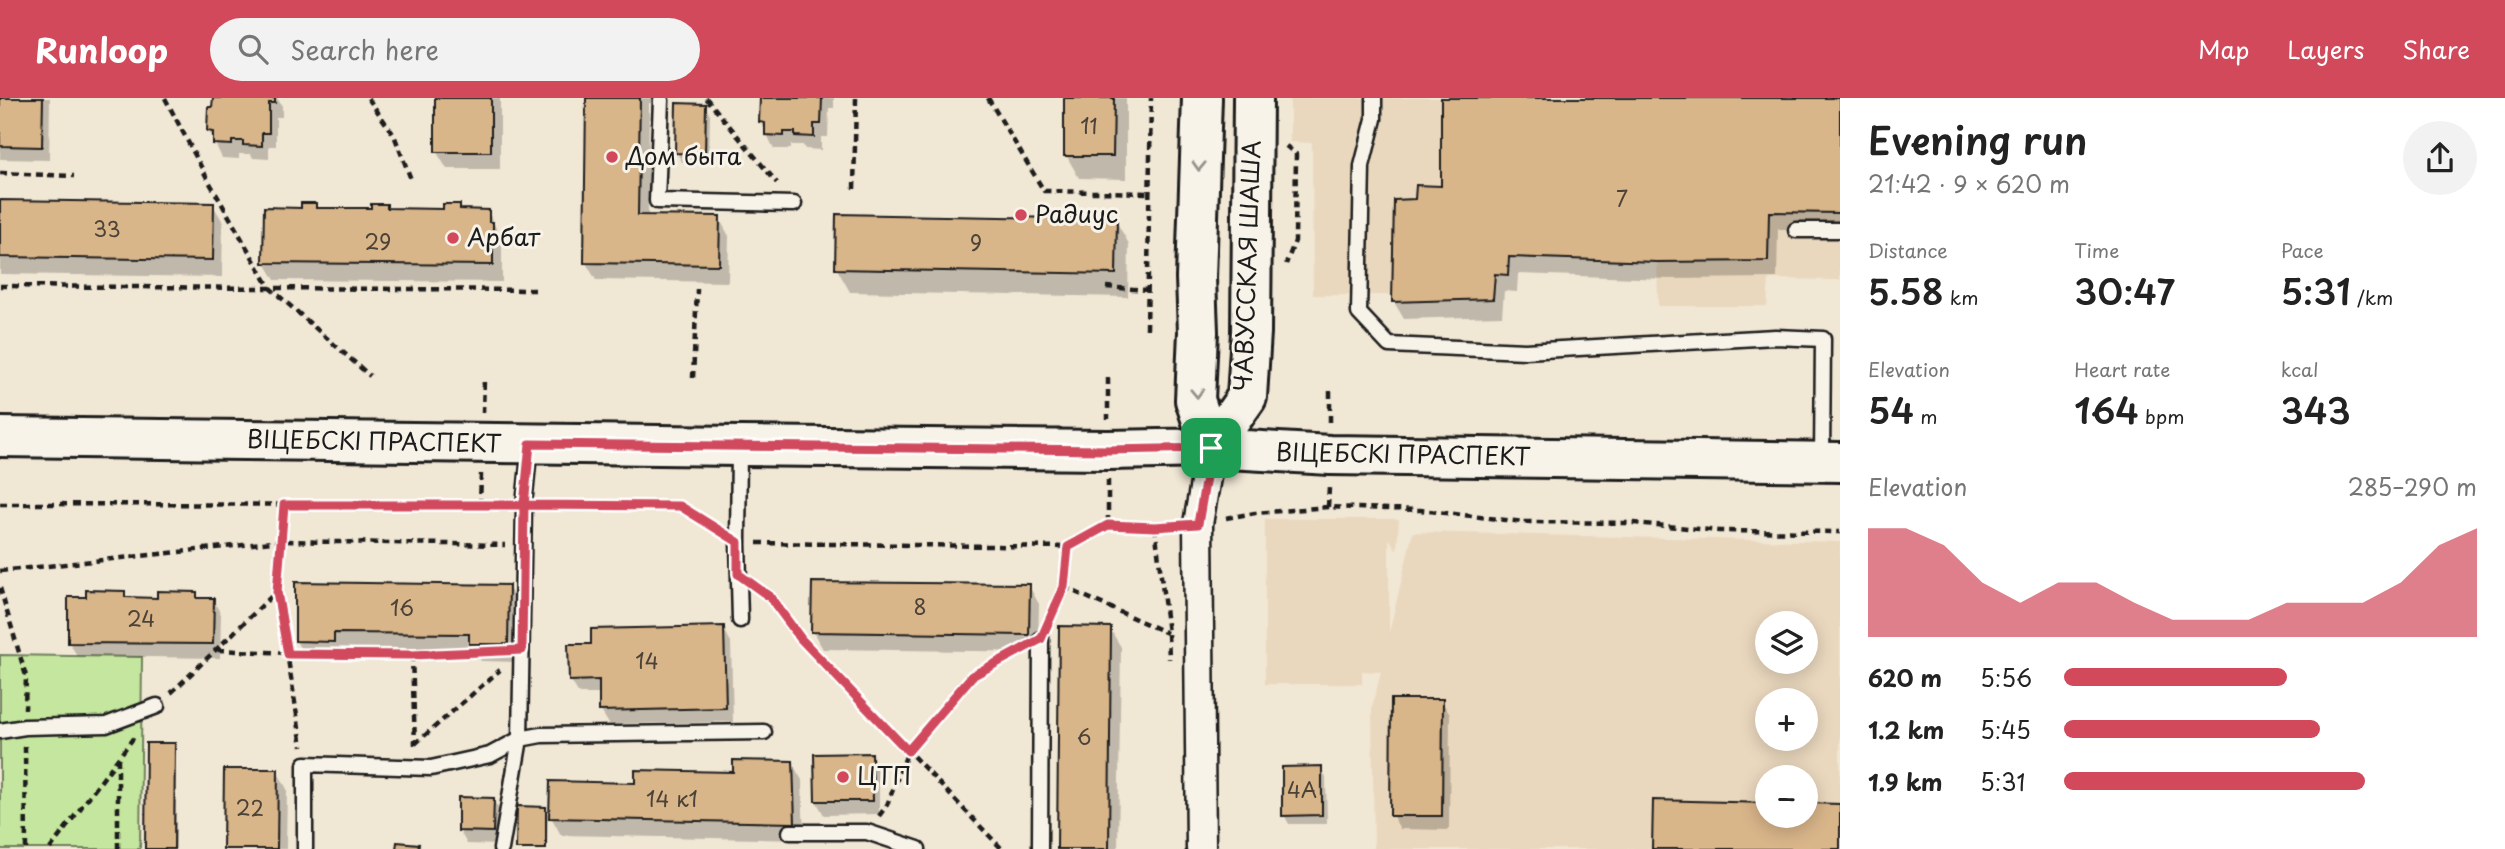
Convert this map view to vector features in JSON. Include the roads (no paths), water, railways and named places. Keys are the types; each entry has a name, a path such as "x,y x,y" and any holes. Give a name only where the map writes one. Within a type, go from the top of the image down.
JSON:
{"main road":[{"name":"ЧАВУССКАЯ ШАША","path":"1202,98 1195,400 1211,448"},
{"name":"ЧАВУССКАЯ ШАША","path":"1211,448 1247,397 1251,332 1253,98"},
{"name":"ВІЦЕБСКІ ПРАСПЕКТ","path":"0,437 1108,450 1211,448 1330,455 1831,462"}],"street":[{"path":"1202,849 1198,524 1211,448"}],"lane":[{"path":"1374,98 1374,119 1362,166 1359,313 1389,345 1525,351 1775,337 1823,339 1831,462"},
{"path":"661,100 657,201 794,204"},
{"path":"1796,230 1840,230"},
{"path":"501,849 520,739 524,505 530,444"},
{"path":"738,446 740,620"},
{"path":"1040,849 1041,639"},
{"path":"0,731 25,727 106,725 157,705"},
{"path":"305,849 305,764 431,768 490,755 520,739 541,735 764,732"},
{"path":"790,832 867,832 918,849"}],"place":[{"name":"Дом быта","path":"612,157"},
{"name":"Радиус","path":"1021,215"},
{"name":"Арбат","path":"453,238"},
{"name":"ЦТП","path":"843,777"}]}
